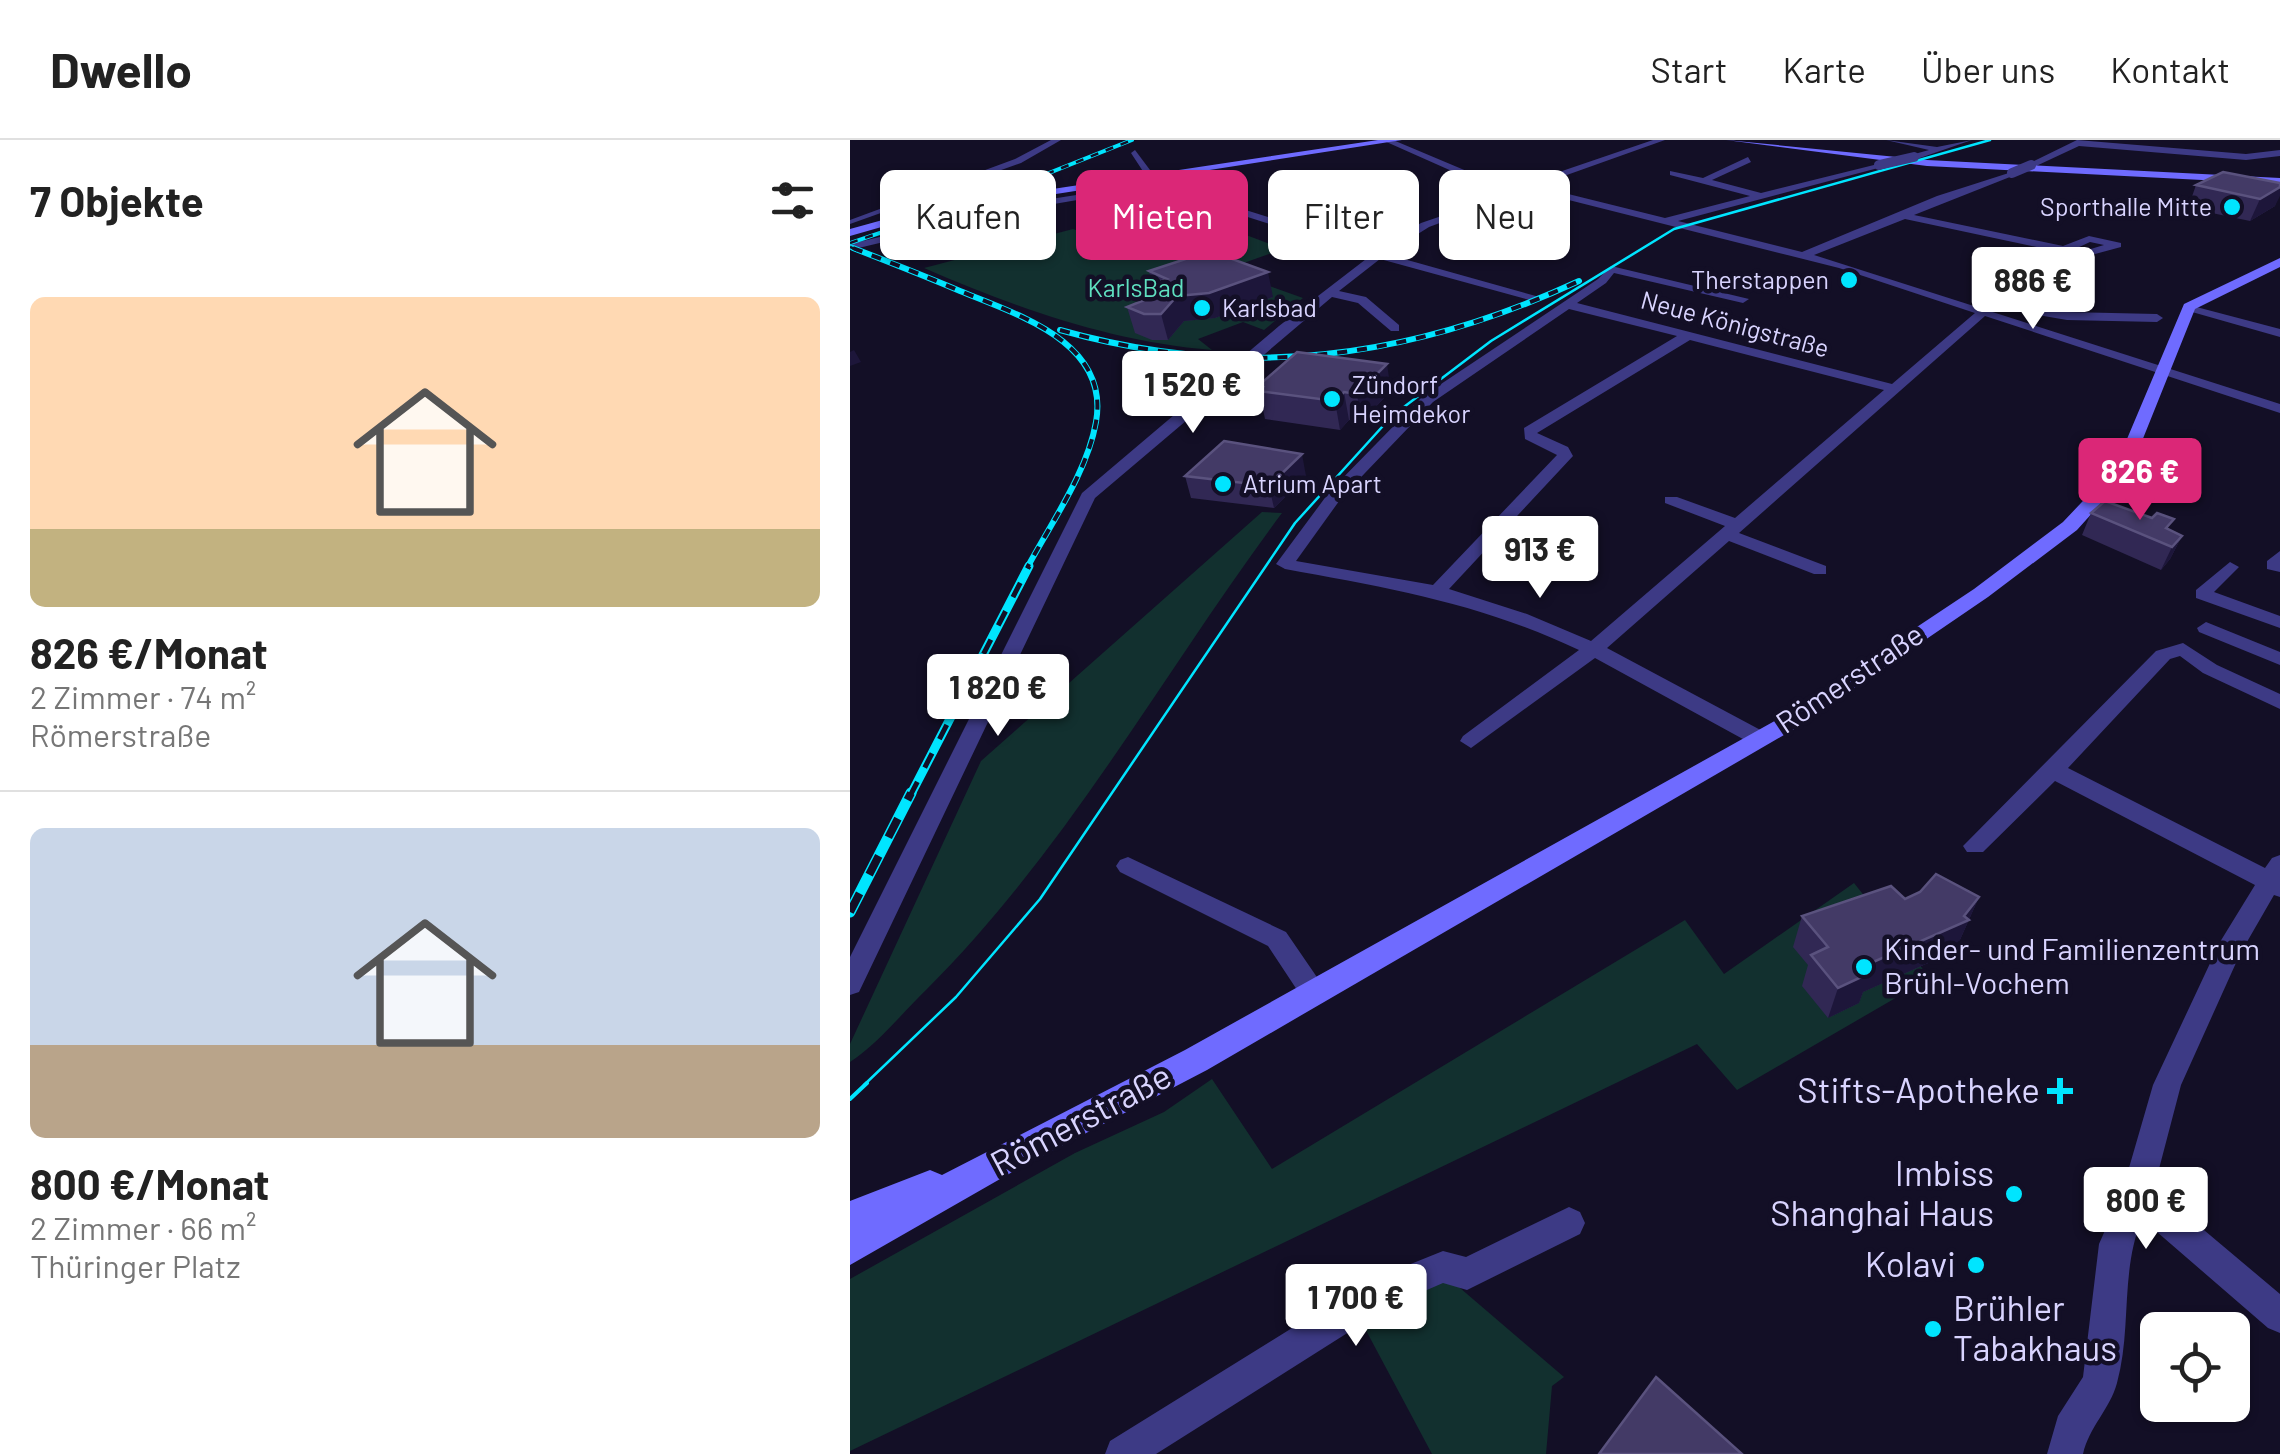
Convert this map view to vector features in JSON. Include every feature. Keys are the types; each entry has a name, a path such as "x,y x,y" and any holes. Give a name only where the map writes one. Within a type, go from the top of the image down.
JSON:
{"main road":[{"path":"1359,147 1371,140"},
{"path":"1215,170 1390,140"},
{"path":"1731,140 1868,158 2280,181"},
{"path":"1359,147 1406,150"},
{"path":"852,228 926,211 1076,191"},
{"path":"2189,306 2280,262"},
{"name":"Römerstraße","path":"850,1247 1009,1156 1314,994 1760,739 1981,593 2070,526 2106,487 2132,446 2189,306"},
{"path":"850,1218 1009,1156"}],"street":[{"path":"852,228 1018,161 1057,140"},
{"path":"1390,140 1406,150 1463,170"},
{"path":"1570,172 1661,140"},
{"path":"1890,140 1942,150"},
{"path":"1663,222 1968,140"},
{"path":"2172,153 2198,140"},
{"path":"1803,256 2012,173 2081,141 2172,153 2246,157 2280,153"},
{"path":"1135,153 1146,170"},
{"path":"1706,180 1748,160 1735,157"},
{"path":"1673,173 1761,196"},
{"path":"850,247 928,224 1076,198"},
{"path":"1570,199 1803,256 1974,306 2066,316 2157,318"},
{"path":"1901,215 2062,250"},
{"path":"850,984 1084,501 1371,260"},
{"path":"1400,260 1537,298"},
{"path":"1743,299 1611,269 1602,281 1428,399 1336,494 1285,564 1438,591 1594,649 1760,739"},
{"path":"1914,285 2280,409"},
{"path":"1330,293 1362,300 1395,328"},
{"name":"Neue Königstraße","path":"1566,304 1892,388"},
{"path":"1471,741 1594,649 1892,388 1974,306"},
{"path":"2189,306 2280,333"},
{"path":"1438,591 1566,456 1562,450 1530,436 1529,431 1687,336"},
{"path":"1671,500 1820,570"},
{"path":"2230,566 2202,594 2280,624"},
{"path":"1974,846 2163,655 2184,649 2228,604"},
{"path":"2206,628 2280,660"},
{"path":"2184,649 2210,669 2280,702"},
{"path":"2052,770 2277,877 2229,950 2168,1086 2138,1194 2115,1244 2100,1382 2071,1429 2064,1454"},
{"path":"1128,866 1277,939 1314,994"},
{"path":"2138,1194 2280,1316"},
{"path":"1123,1454 1348,1317 1378,1294 1443,1267 1467,1274 1569,1223"}],"green space":[{"name":"KarlsBad","path":"1073,229 1076,260 1248,260 1248,236 1268,243 1268,254 1224,270 1303,298 1264,330 1243,322 1198,339 1212,350 1138,339 1065,321 924,268 955,260 1056,260 1056,233"},
{"path":"1262,512 1282,513 1070,819 977,935 881,1037 850,1062 850,1044 981,761"},
{"path":"1854,883 1930,978 1737,1090 1697,1044 850,1451 850,1279 1075,1153 1164,1112 1212,1079 1272,1169 1685,920 1724,974"},
{"path":"1446,1276 1564,1377 1552,1386 1546,1454 1432,1454 1361,1321"}],"building":[{"path":"2223,172 2280,183 2280,187 2260,199 2196,185"},
{"path":"1183,260 1235,260 1268,272 1209,293 1177,296 1161,314 1144,314 1127,307 1160,290 1150,286 1167,279 1149,271"},
{"path":"1297,352 1387,364 1357,394 1344,392 1335,401 1259,391 1263,387 1258,386"},
{"path":"1224,441 1302,454 1269,486 1185,476"},
{"path":"2105,501 2152,518 2157,513 2174,519 2166,528 2182,536 2172,547 2091,513"},
{"path":"1936,874 1979,897 1964,916 1969,920 1864,966 1870,973 1838,988 1811,955 1828,947 1802,916 1891,886 1905,899 1920,892"},
{"path":"1656,1377 1742,1454 1599,1454"}],"tram line":[{"path":"864,1085 956,997 1040,899 1295,523 1392,416 1491,341 1674,229 1990,140"},
{"path":"850,1099 867,1083"}],"railway":[{"path":"850,243 1009,189 1132,140"},
{"path":"850,247 859,251"},
{"path":"853,248 1032,322 1055,335 1089,371 1097,394 1091,441 1077,479 1027,568"},
{"path":"1060,330 1128,346 1194,355 1259,358 1324,354 1388,345 1451,329 1579,281"},
{"path":"910,796 1029,566"},
{"path":"850,912 911,793"}],"place":[{"name":"Sporthalle Mitte","path":"2232,207"},
{"name":"Therstappen","path":"1849,280"},
{"name":"Karlsbad","path":"1202,308"},
{"name":"Zündorf Heimdekor","path":"1332,399"},
{"name":"Atrium Apart","path":"1223,484"},
{"name":"Kinder- und Familienzentrum Brühl-Vochem","path":"1864,967"},
{"name":"Stifts-Apotheke","path":"2060,1091"},
{"name":"Imbiss Shanghai Haus","path":"2014,1194"},
{"name":"Kolavi","path":"1976,1265"},
{"name":"Brühler Tabakhaus","path":"1933,1329"}]}
